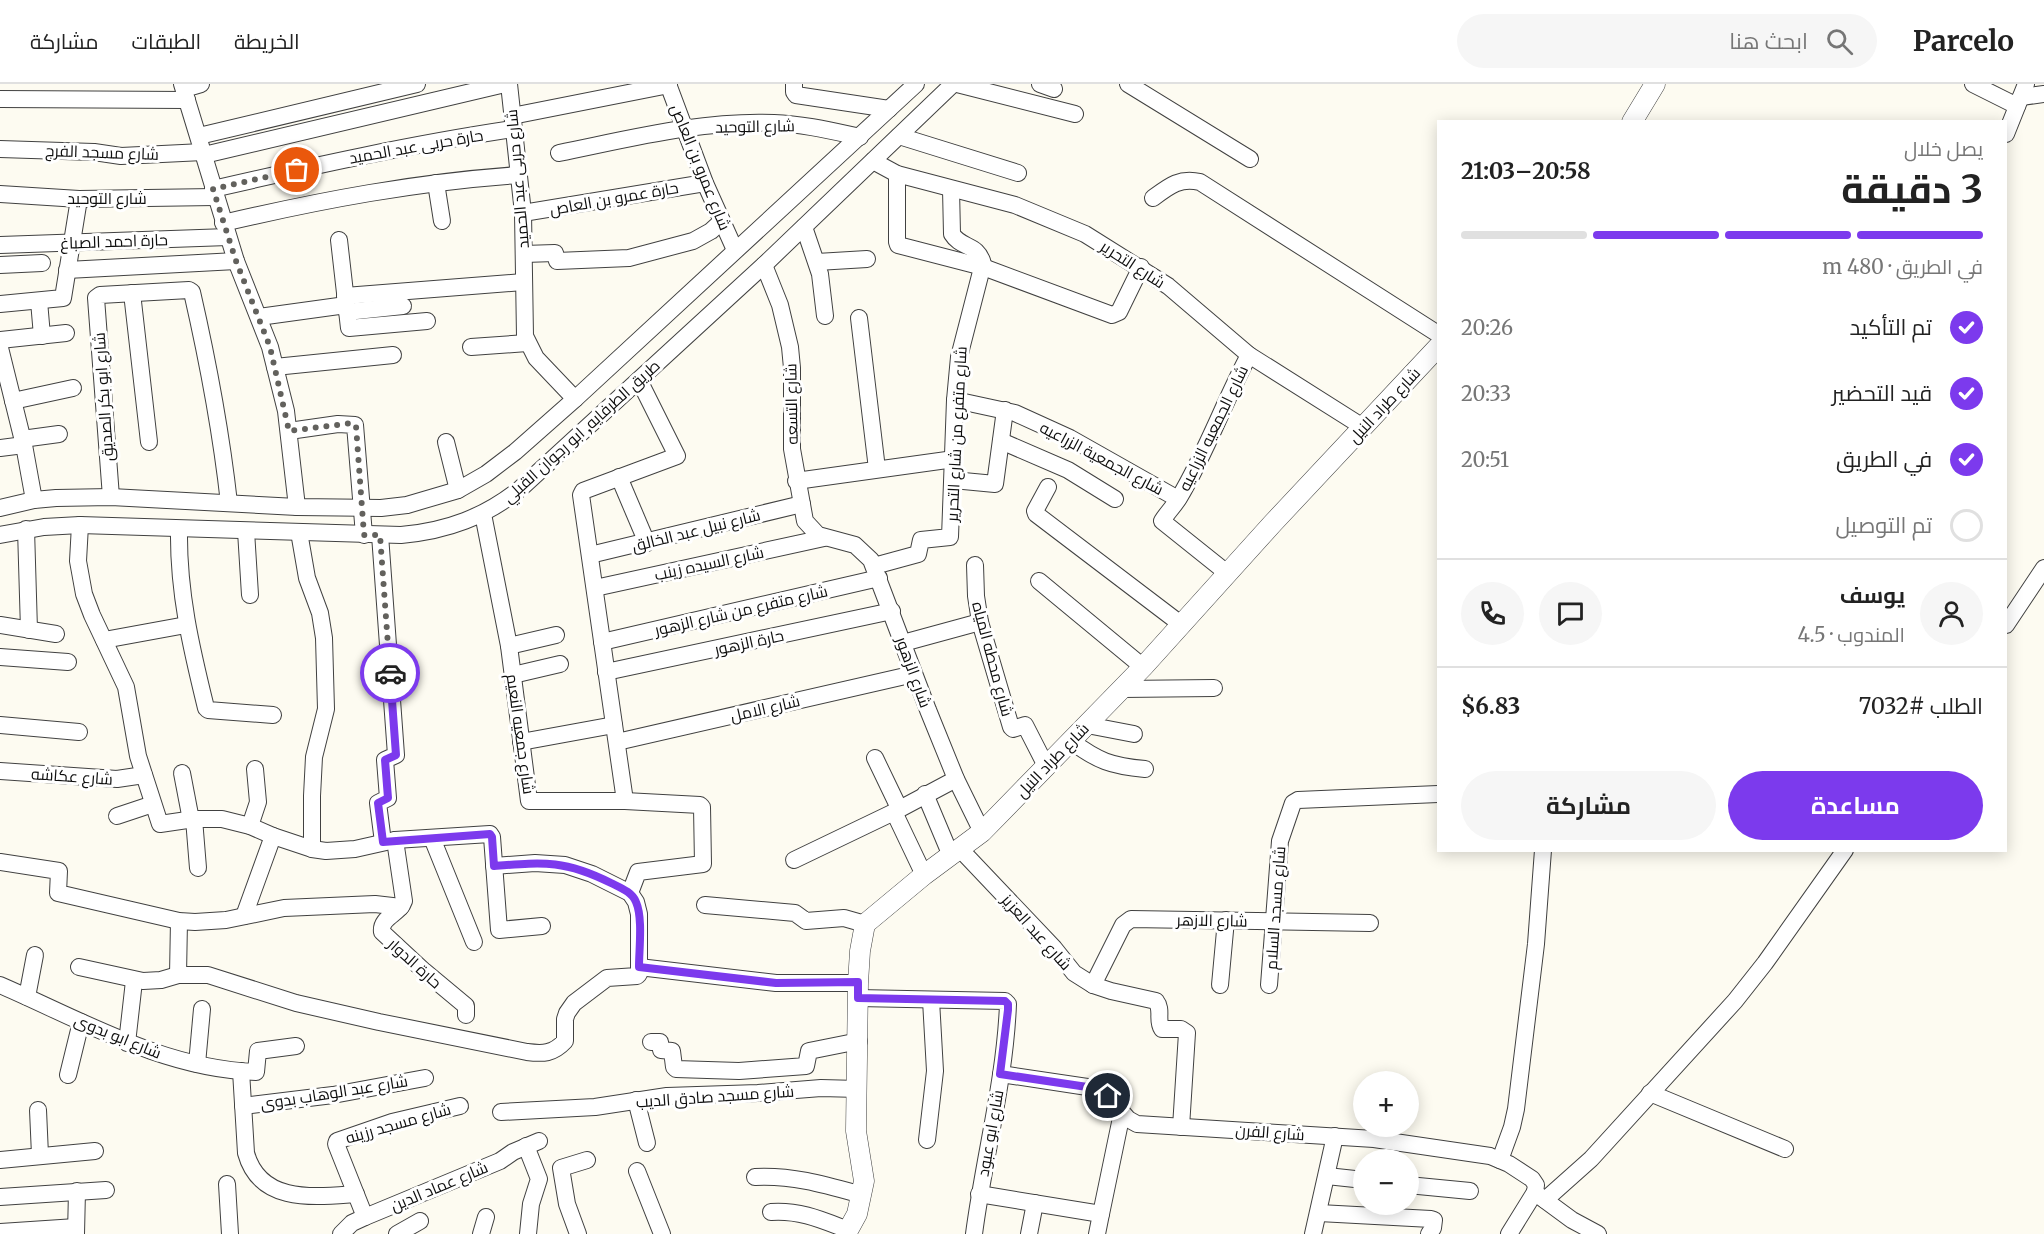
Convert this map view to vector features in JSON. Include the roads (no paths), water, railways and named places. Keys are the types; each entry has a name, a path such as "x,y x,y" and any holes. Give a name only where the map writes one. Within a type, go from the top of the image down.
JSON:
{"street":[{"path":"0,99 184,91 201,84"},
{"path":"199,136 417,84"},
{"name":"شارع حربى عبد الحميد","path":"507,84 523,213 524,329 527,343"},
{"name":"شارع مسجد الفرج","path":"0,149 94,152 122,156 204,154 507,84"},
{"name":"حارة حربى عبد الحميد","path":"214,193 358,156 512,123 668,84"},
{"name":"شارع عمرو بن العاص","path":"668,84 705,183 735,250"},
{"path":"794,84 794,94 818,91 890,109"},
{"name":"طريق الطرفايه, ابو رجوان القبلي","path":"0,508 34,500 111,497 297,507 362,508 407,505 458,490 486,474 515,452 575,399 916,84"},
{"path":"955,84 1075,114"},
{"name":"طريق الطرفايه, ابو رجوان القبلي","path":"0,535 26,529 80,525 372,535 422,533 443,529 483,514 521,488 764,266 955,84"},
{"path":"1128,84 1250,159"},
{"path":"1633,120 1655,84"},
{"path":"1973,84 2021,96 2044,94"},
{"path":"184,91 236,261 276,367 289,431 297,507"},
{"path":"2007,132 2021,96"},
{"name":"شارع التوحيد","path":"559,153 685,129 774,123 801,125 860,137"},
{"path":"899,136 1018,173"},
{"name":"شارع التحرير","path":"873,161 897,174 951,189 992,197 1085,234 1168,286 1248,355 1364,427"},
{"path":"897,174 897,244 983,267 1112,315 1119,312 1141,267"},
{"name":"حارة احمد الصباغ","path":"0,245 72,243 226,230 311,202 436,183 519,175"},
{"path":"1153,198 1181,180 1191,179 1200,182 1437,332"},
{"path":"436,183 442,221"},
{"name":"حارة عمرو بن العاص","path":"523,213 705,183"},
{"path":"951,189 952,234 955,239 977,251 983,267"},
{"name":"شارع التوحيد","path":"0,194 79,199 214,193"},
{"path":"0,304 63,298 79,199"},
{"path":"524,254 555,252 558,261 624,260 693,241 711,231 722,221"},
{"path":"804,227 817,262 825,316"},
{"path":"339,240 350,328 427,321"},
{"path":"817,262 867,259"},
{"path":"67,270 236,261"},
{"path":"0,265 42,263"},
{"name":"شارع التسعه","path":"764,266 780,305 790,347 792,449 796,481 808,526 824,538"},
{"name":"شارع متفرع من شارع التحرير","path":"877,572 918,554 921,540 950,538 955,400 962,338 983,267"},
{"path":"259,317 524,282"},
{"path":"149,442 132,293 192,292 213,392 229,503"},
{"name":"شارع ابو بكر الصديق","path":"111,497 96,298 100,295 132,293"},
{"path":"39,301 42,336"},
{"path":"346,304 403,306"},
{"path":"859,318 877,469"},
{"path":"0,340 66,333"},
{"path":"471,347 527,343 536,358 575,399"},
{"path":"0,348 23,442 34,500"},
{"name":"شارع طراد النيل","path":"865,924 924,875 982,832 1143,667 1227,573 1437,348"},
{"path":"276,367 393,355"},
{"name":"شارع الجمعيه الزراعيه","path":"1227,573 1163,522 1163,519 1178,499 1200,459 1248,355"},
{"path":"625,801 582,493 619,477 675,458 677,455 639,380"},
{"path":"13,400 73,388"},
{"name":"شارع الجمعية الزراعيه","path":"955,400 1005,410 1070,438 1178,499"},
{"path":"953,480 995,484 1005,410"},
{"path":"0,422 17,419"},
{"path":"0,862 59,871 58,893 179,921 211,922 264,910 284,908 375,904 401,907 404,898 378,803 388,798 385,760 396,755 372,535 362,508 355,424 289,431"},
{"path":"0,448 59,434"},
{"path":"1002,441 1068,470 1115,499"},
{"path":"446,442 458,490"},
{"path":"796,481 954,459"},
{"path":"619,477 647,543"},
{"path":"1048,487 1035,511 1036,514 1182,625"},
{"name":"شارع نبيل عبد الخالق","path":"590,555 802,504"},
{"name":"شارع جمعيه النعيم","path":"483,514 509,646 529,801 625,801 700,805 702,807 703,864 638,872 630,892"},
{"path":"80,525 78,561 81,583 87,605 126,687 131,705 135,745 160,824 192,819 222,819 250,826 312,849 341,851 389,841 491,834 499,930 542,926"},
{"path":"179,528 179,567 186,625 207,710 273,715"},
{"path":"26,529 28,630"},
{"path":"246,531 250,595"},
{"path":"299,532 307,578 320,613 324,638 326,709 314,757 312,849"},
{"name":"شارع الزهور","path":"824,538 855,545 867,554 877,572 914,674 956,779 982,832"},
{"name":"شارع السيده زينب","path":"595,588 824,538"},
{"name":"شارع محطه المياه","path":"975,565 980,622 1011,727 1013,729 1025,725 1046,766"},
{"path":"2007,624 2044,568"},
{"name":"شارع متفرع من شارع الزهور","path":"602,642 877,572"},
{"path":"1039,581 1143,667"},
{"name":"حارة الزهور","path":"606,672 892,611"},
{"path":"903,643 980,622"},
{"path":"104,640 186,625"},
{"path":"0,626 56,634"},
{"path":"509,646 556,635"},
{"path":"0,657 68,662"},
{"path":"513,675 561,664"},
{"name":"شارع الامل","path":"617,742 914,674"},
{"path":"1122,689 1214,688"},
{"path":"0,725 79,732"},
{"path":"521,742 614,725"},
{"path":"1087,725 1134,734"},
{"path":"1071,741 1093,757 1118,766 1145,769"},
{"path":"875,758 924,875"},
{"path":"250,826 258,802 255,769"},
{"name":"شارع عكاشه","path":"0,771 117,779 144,775"},
{"path":"182,773 192,819 198,868"},
{"path":"794,860 956,779"},
{"path":"925,794 955,853"},
{"name":"شارع مسجد السلام","path":"1269,985 1280,841 1291,806 1298,800 1437,794"},
{"path":"117,816 153,804"},
{"path":"244,916 273,836"},
{"path":"432,838 474,942"},
{"path":"1500,1160 1516,1109 1536,944 1543,852"},
{"path":"1509,1234 1540,1196 1566,1184 1591,1159 1722,1015 1765,963 1844,852"},
{"name":"شارع عبد العزيز","path":"955,853 1054,948 1074,973 1093,985 1111,992 1156,1001 1160,1006 1159,1023 1162,1029 1181,1029 1187,1032 1181,1127"},
{"path":"79,967 134,981 161,980 178,975 208,975 296,1003 527,1052 548,1053 565,1041 565,1019 574,1004 606,978 638,975 639,914 636,902 630,892 592,874 565,865 535,863 494,866"},
{"path":"705,905 795,913 806,921 844,918 865,924 860,951 858,990 856,1131 863,1166 862,1195 857,1214 847,1232 806,1214 787,1211 771,1212"},
{"name":"حارة الدوار","path":"401,907 384,921 381,925 382,932 466,1006 465,1015"},
{"name":"شارع الازهر","path":"1093,985 1123,925 1131,919 1370,923"},
{"path":"1220,985 1226,920"},
{"path":"178,975 179,921"},
{"path":"27,997 35,955"},
{"name":"شارع ابو عبود","path":"639,967 931,1000 1005,1001 1008,1004 1000,1074 974,1234"},
{"path":"127,1042 134,981"},
{"name":"شارع ابو بدوى","path":"0,986 127,1042 197,1064 241,1071"},
{"path":"927,1140 935,1071 931,1000"},
{"path":"197,1064 202,1009"},
{"path":"68,1075 81,1022"},
{"path":"651,1042 660,1042 661,1050 672,1051 676,1069 739,1071 806,1066 809,1051 859,1041"},
{"path":"296,1046 258,1050 257,1071 241,1071 246,1153 249,1165 265,1184 290,1194 317,1197 356,1194 365,1217"},
{"name":"شارع الفرن","path":"1000,1074 1094,1088 1108,1096 1128,1119 1137,1124 1374,1139 1490,1156 1532,1179 1540,1196 1572,1220 1598,1234"},
{"name":"شارع عبد الوهاب بدوى","path":"243,1106 333,1095 425,1078"},
{"name":"شارع مسجد صادق الديب","path":"501,1113 595,1107 667,1096 758,1094 821,1088 858,1089"},
{"path":"1650,1093 1785,1149"},
{"path":"636,1100 647,1143"},
{"name":"شارع مسجد رزينه","path":"356,1194 336,1142 392,1122 460,1106"},
{"path":"38,1110 40,1155"},
{"path":"1097,1234 1122,1113"},
{"path":"1313,1234 1335,1137"},
{"name":"شارع عماد الدين","path":"340,1234 351,1223 500,1161 513,1152 533,1144 539,1179 531,1204 528,1234"},
{"path":"0,1160 95,1150"},
{"path":"578,1234 567,1204 561,1168 587,1160"},
{"path":"637,1171 662,1234"},
{"path":"755,1177 779,1176 808,1180 862,1195"},
{"path":"1327,1176 1353,1179"},
{"path":"227,1184 230,1234"},
{"path":"1419,1186 1470,1191"},
{"path":"0,1197 106,1190"},
{"path":"0,1233 76,1231 77,1191"},
{"path":"979,1194 1101,1214"},
{"path":"1029,1234 1035,1203"},
{"path":"1318,1213 1431,1219 1435,1223 1429,1234"},
{"path":"481,1234 486,1217"},
{"path":"397,1234 420,1221"}]}
